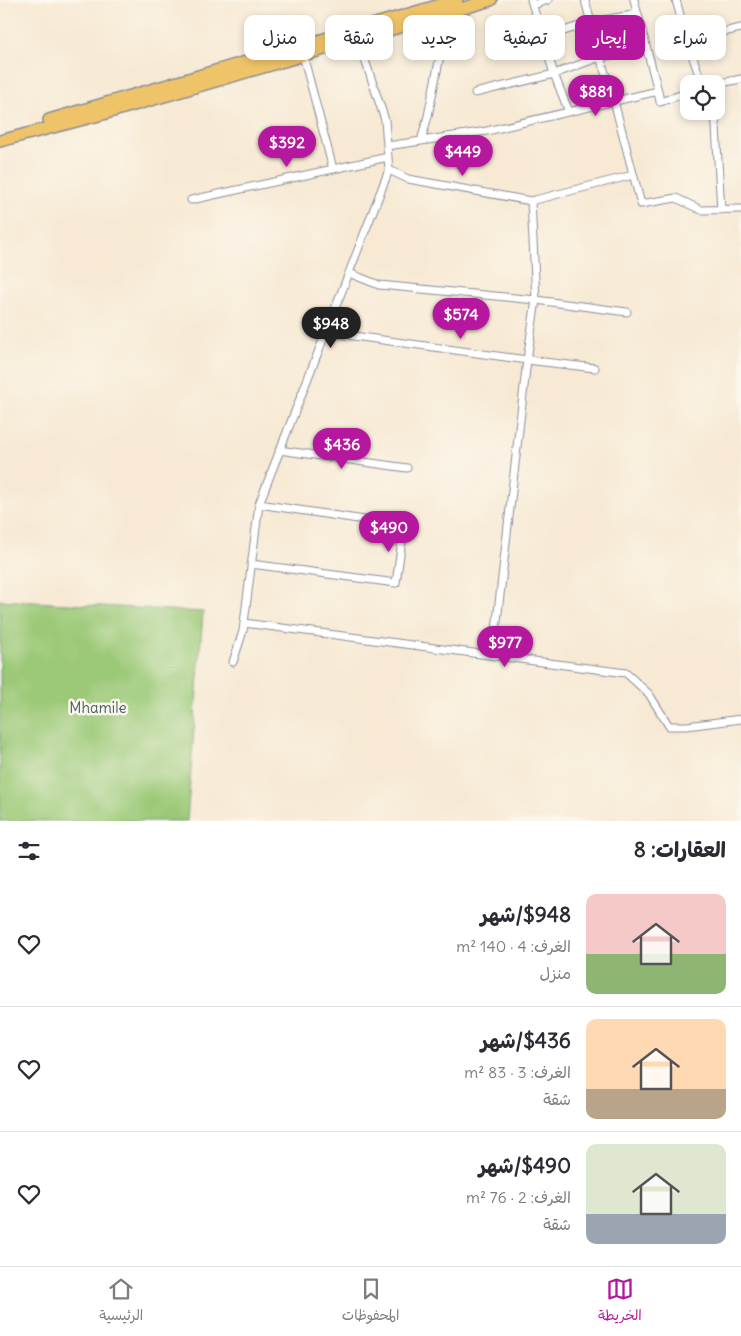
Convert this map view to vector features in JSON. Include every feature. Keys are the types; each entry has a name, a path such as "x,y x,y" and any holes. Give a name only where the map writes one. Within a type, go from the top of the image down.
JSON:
{"main road":[{"path":"0,133 452,5 491,0"},
{"path":"393,26 452,5"},
{"path":"0,140 103,114 286,60"}],"street":[{"path":"536,15 532,2 548,0"},
{"path":"585,0 589,15"},
{"path":"634,0 660,102 680,95"},
{"path":"676,0 680,15"},
{"path":"421,142 452,5"},
{"path":"632,15 638,14"},
{"path":"726,31 741,28"},
{"path":"304,60 333,169"},
{"path":"233,662 243,631 259,504 389,170 385,120 365,60"},
{"path":"550,60 569,112"},
{"path":"475,93 554,74 592,60"},
{"path":"601,60 641,204 676,198 701,210 741,209"},
{"path":"694,60 699,75"},
{"path":"725,82 741,79"},
{"path":"387,146 487,131 658,91"},
{"path":"716,120 721,210"},
{"path":"191,200 388,157"},
{"path":"389,170 408,179 531,202 633,175"},
{"path":"494,656 527,360 536,300 531,202"},
{"path":"349,273 379,285 536,300 627,312"},
{"path":"325,332 594,368"},
{"path":"279,450 407,468"},
{"path":"251,564 396,583 404,526 259,504"},
{"path":"244,623 626,673 649,694 669,726 687,726 741,719"}],"green space":[{"name":"Mhamile","path":"0,600 203,612 187,821 0,821"}]}
